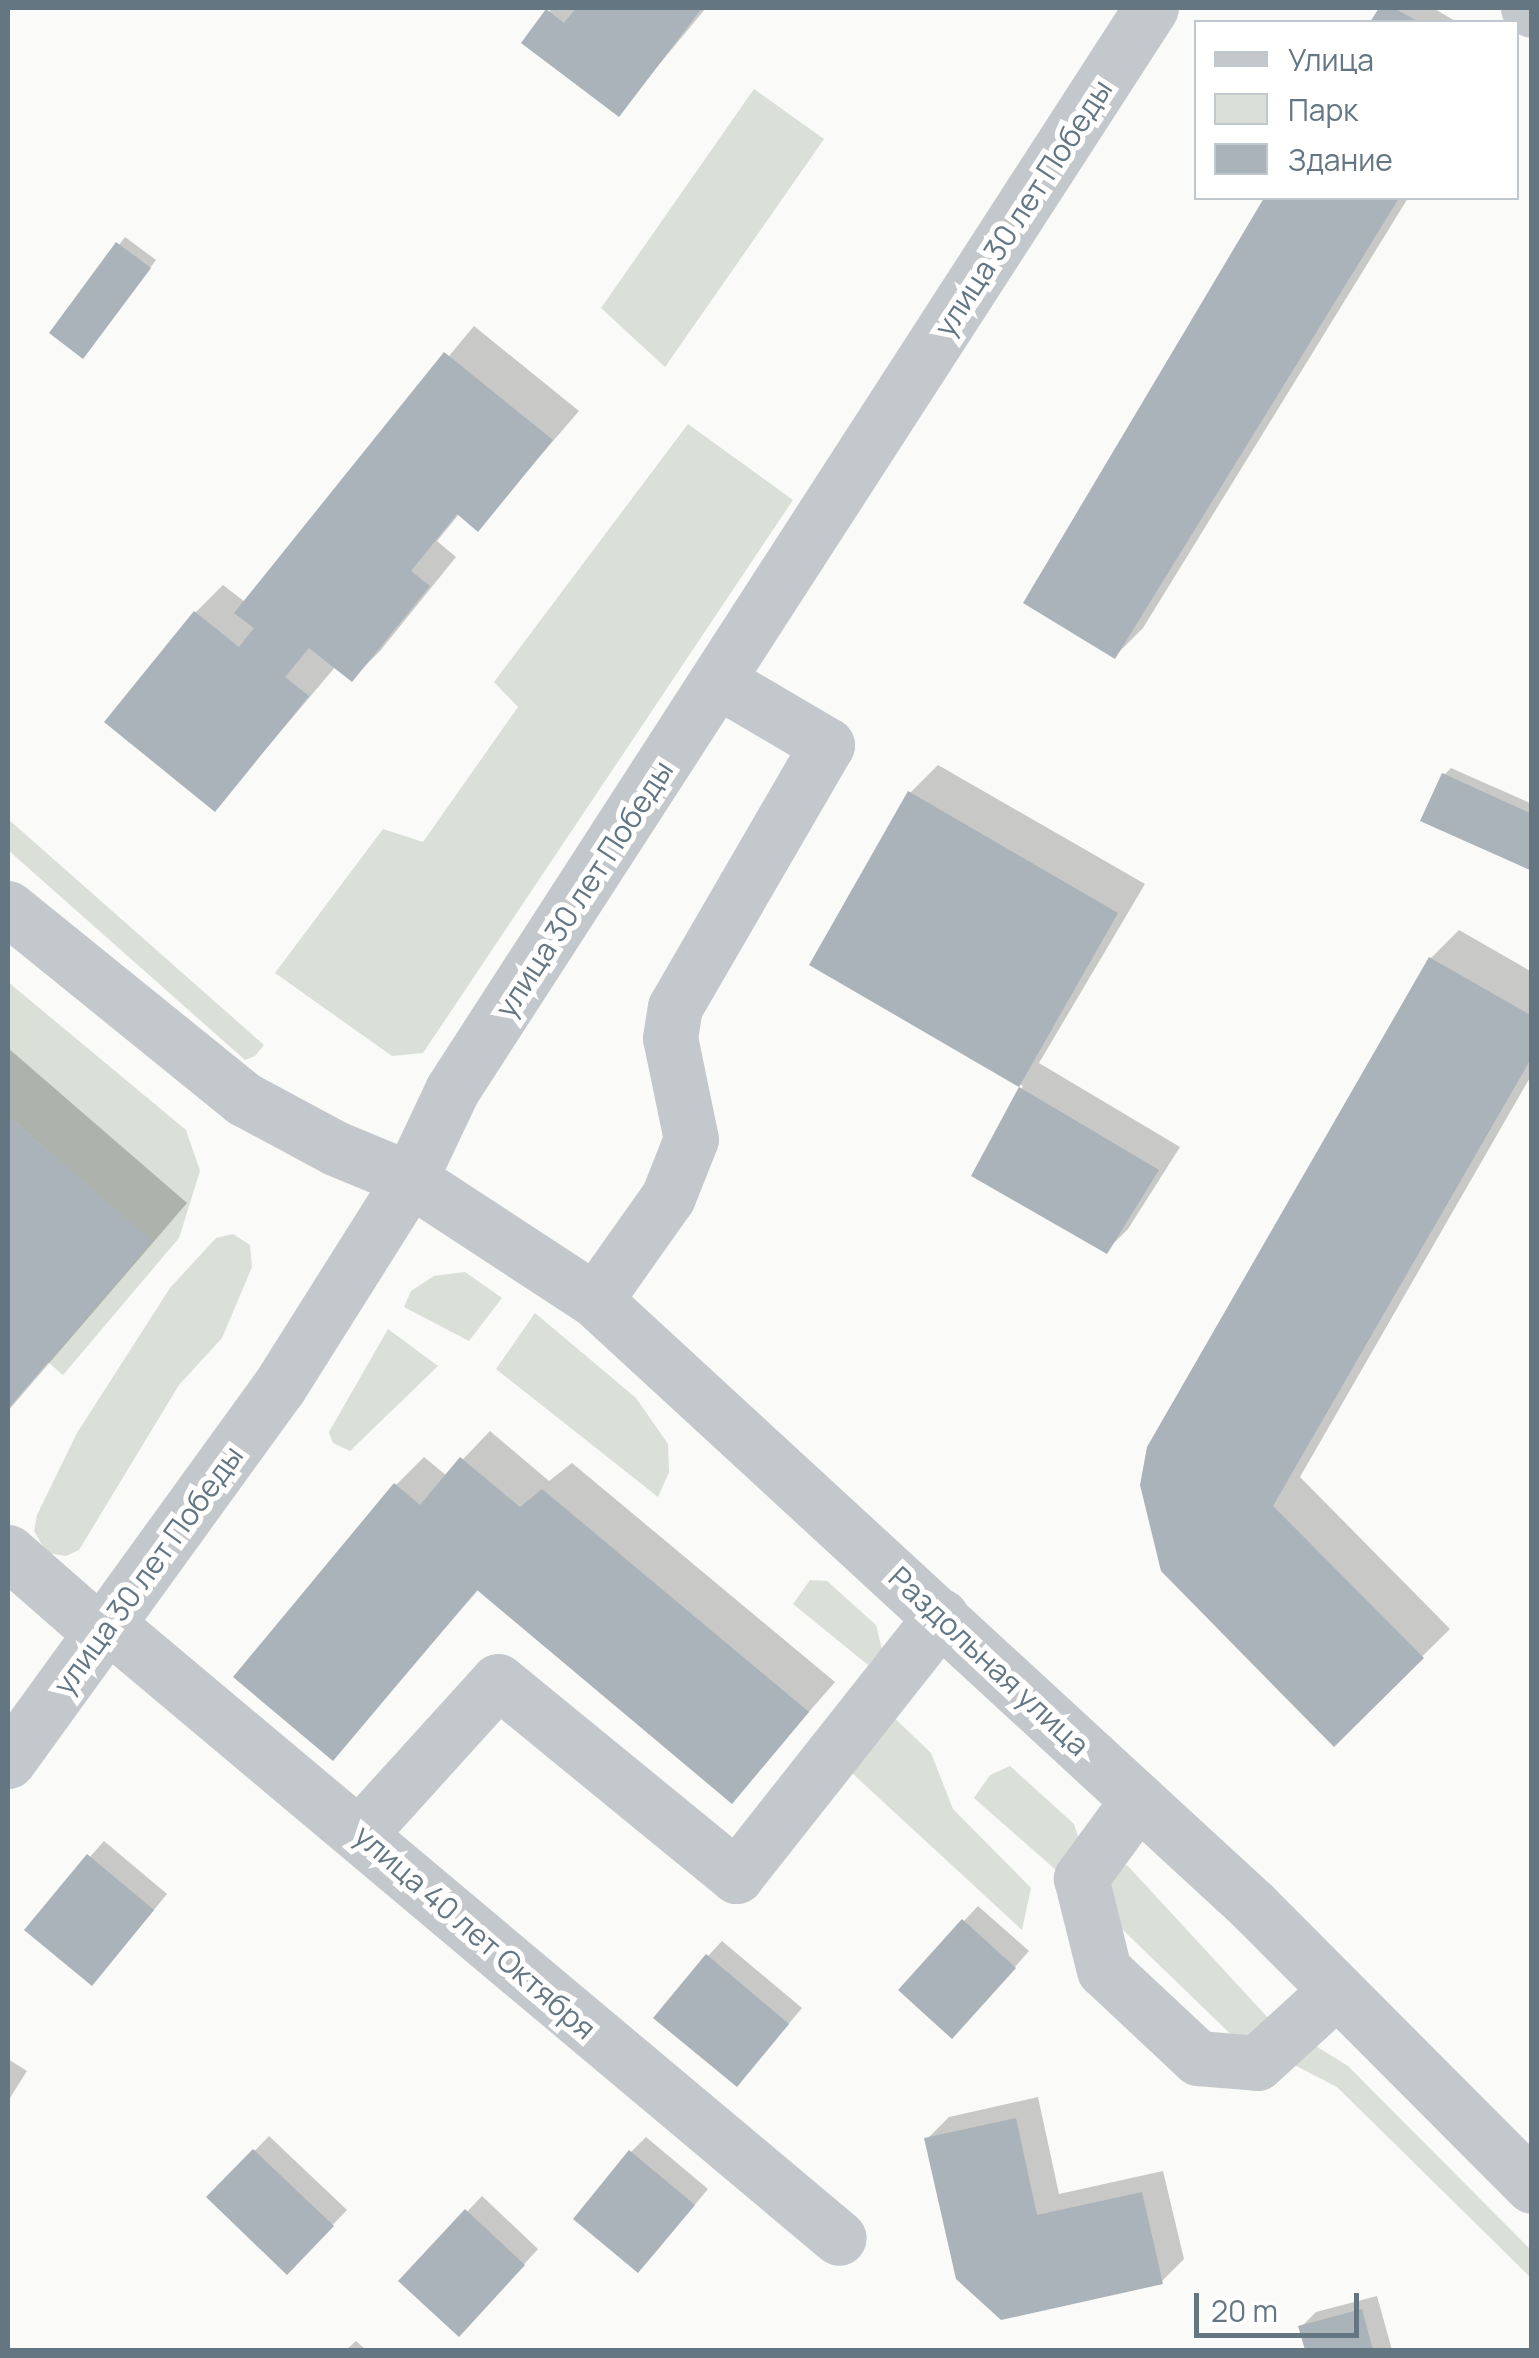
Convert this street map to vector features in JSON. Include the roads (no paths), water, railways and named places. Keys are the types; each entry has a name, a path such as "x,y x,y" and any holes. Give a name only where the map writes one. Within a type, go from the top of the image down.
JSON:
{"street":[{"name":"улица 30 лет Победы","path":"8,1762 108,1631 279,1387 410,1179 452,1090 720,682 1151,8"},
{"path":"594,1300 668,1197 691,1140 670,1038 676,1006 827,745 720,682"},
{"name":"Раздольная улица","path":"8,908 244,1099 410,1179 594,1300 1138,1800 1337,1990 1532,2186"},
{"name":"улица 40 лет Октября","path":"9,1555 360,1834 839,2238"},
{"path":"360,1834 498,1681 736,1876 941,1616"},
{"path":"1138,1800 1081,1878 1104,1970 1198,2058 1257,2063 1337,1990"}]}
